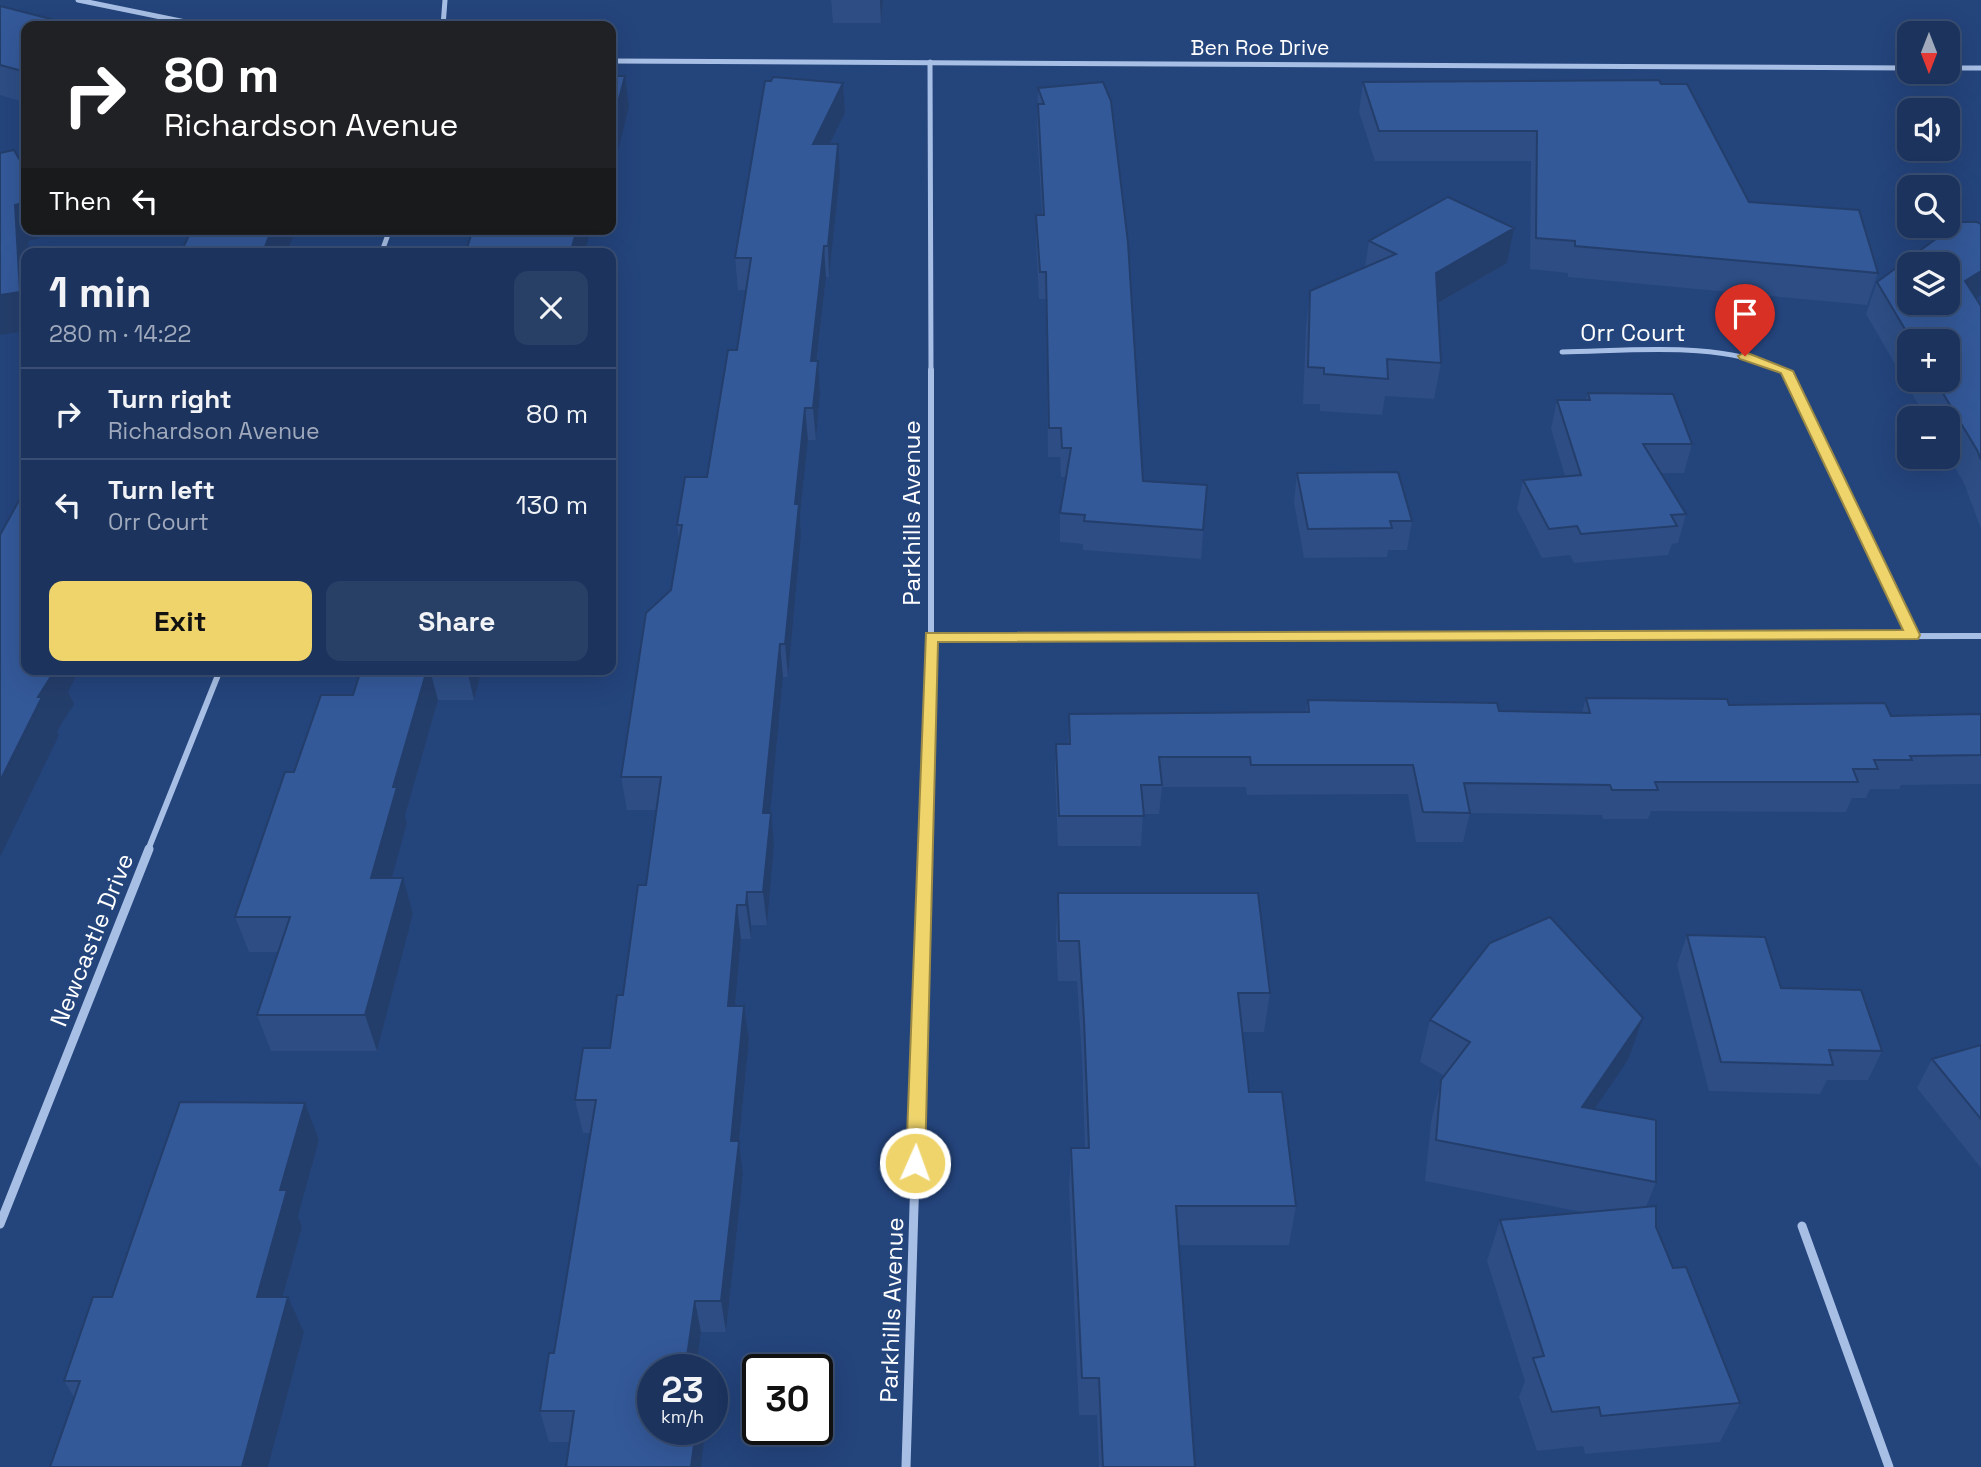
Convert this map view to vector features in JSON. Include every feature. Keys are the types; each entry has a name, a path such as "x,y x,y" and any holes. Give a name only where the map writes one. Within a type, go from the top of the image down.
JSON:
{"street":[{"path":"78,0 181,21"},
{"path":"443,21 445,0"},
{"name":"Ben Roe Drive","path":"616,61 1897,68"},
{"name":"Parkhills Avenue","path":"906,1467 931,637 930,62"},
{"path":"1960,68 1981,68"},
{"name":"Orr Court","path":"1563,352 1666,350 1745,356 1786,371 1913,635"},
{"path":"931,637 1981,636"},
{"name":"Newcastle Drive","path":"0,1224 218,675"},
{"path":"1802,1226 1889,1467"}],"building":[{"path":"0,6 58,21 21,21 21,71 0,65"},
{"path":"616,76 625,76 616,110"},
{"path":"773,77 843,83 813,144 838,144 828,246 824,246 811,361 818,361 813,408 805,408 795,504 799,504 785,644 780,644 763,813 771,813 763,892 747,892 746,905 737,905 728,1006 744,1006 731,1141 739,1141 721,1301 695,1301 687,1354 637,1354 637,1445 694,1445 691,1467 566,1467 574,1411 540,1411 549,1353 554,1353 596,1100 575,1100 583,1048 610,1048 617,995 623,995 638,885 646,885 661,777 621,777 646,613 671,590 682,525 677,525 685,477 707,477 728,350 737,350 751,258 735,258 765,81 771,81"},
{"path":"1659,80 1661,84 1687,84 1749,202 1859,210 1878,273 1575,246 1575,241 1536,238 1537,131 1379,131 1363,82"},
{"path":"1103,82 1111,101 1128,243 1143,481 1207,485 1203,530 1084,521 1085,515 1060,513 1071,448 1062,448 1061,428 1049,428 1046,272 1040,272 1036,215 1044,215 1038,104 1044,104 1038,88"},
{"path":"14,150 21,162 21,203 15,205 20,292 0,295 0,153"},
{"path":"1448,197 1514,228 1436,273 1441,363 1387,359 1388,379 1324,374 1324,368 1308,367 1310,291 1396,254 1369,241"},
{"path":"1960,222 1981,224 1981,271 1965,281 1981,306 1981,460 1960,422 1960,406 1951,406 1942,392 1960,392 1960,329 1905,329 1877,282 1897,267 1897,315 1960,315 1960,252 1918,252 1937,238 1960,238"},
{"path":"189,235 270,235 264,248 183,248"},
{"path":"471,235 575,235 572,248 467,248"},
{"path":"1588,393 1673,394 1692,444 1643,444 1686,514 1671,515 1677,526 1581,534 1577,526 1549,529 1523,480 1581,475 1557,400 1590,400"},
{"path":"1398,472 1412,521 1390,521 1392,528 1308,529 1297,473"},
{"path":"21,497 21,675 52,675 38,697 42,697 0,781 0,535"},
{"path":"359,675 426,675 393,787 397,787 371,878 403,878 365,1015 257,1015 290,917 235,917 285,772 294,772 321,695 353,695"},
{"path":"1586,698 1727,699 1729,705 1885,703 1891,716 1981,714 1981,755 1910,756 1912,760 1874,760 1878,769 1853,769 1858,782 1655,782 1658,790 1612,790 1610,785 1464,783 1470,813 1423,812 1413,765 1251,765 1250,757 1159,757 1162,785 1141,785 1144,816 1059,816 1056,744 1070,744 1069,714 1309,712 1308,700 1497,703 1499,711 1590,713"},
{"path":"1058,893 1258,893 1270,993 1238,993 1249,1092 1282,1092 1296,1206 1176,1206 1195,1467 1103,1467 1099,1378 1082,1378 1071,1148 1089,1148 1079,941 1059,941"},
{"path":"1550,917 1643,1018 1582,1107 1656,1120 1656,1182 1436,1140 1441,1080 1470,1042 1430,1020 1490,943"},
{"path":"1687,935 1765,937 1781,988 1861,990 1882,1051 1829,1050 1833,1065 1721,1062"},
{"path":"1981,1045 1981,1119 1932,1059"},
{"path":"180,1102 305,1103 280,1190 287,1190 257,1297 288,1297 242,1467 50,1467 80,1381 64,1381 93,1297 112,1297"},
{"path":"1656,1206 1656,1227 1673,1268 1686,1267 1740,1403 1601,1416 1599,1407 1552,1412 1533,1358 1544,1356 1500,1220"}],"route":[{"path":"915,1163 931,637 1913,635 1786,371 1745,356"}]}
